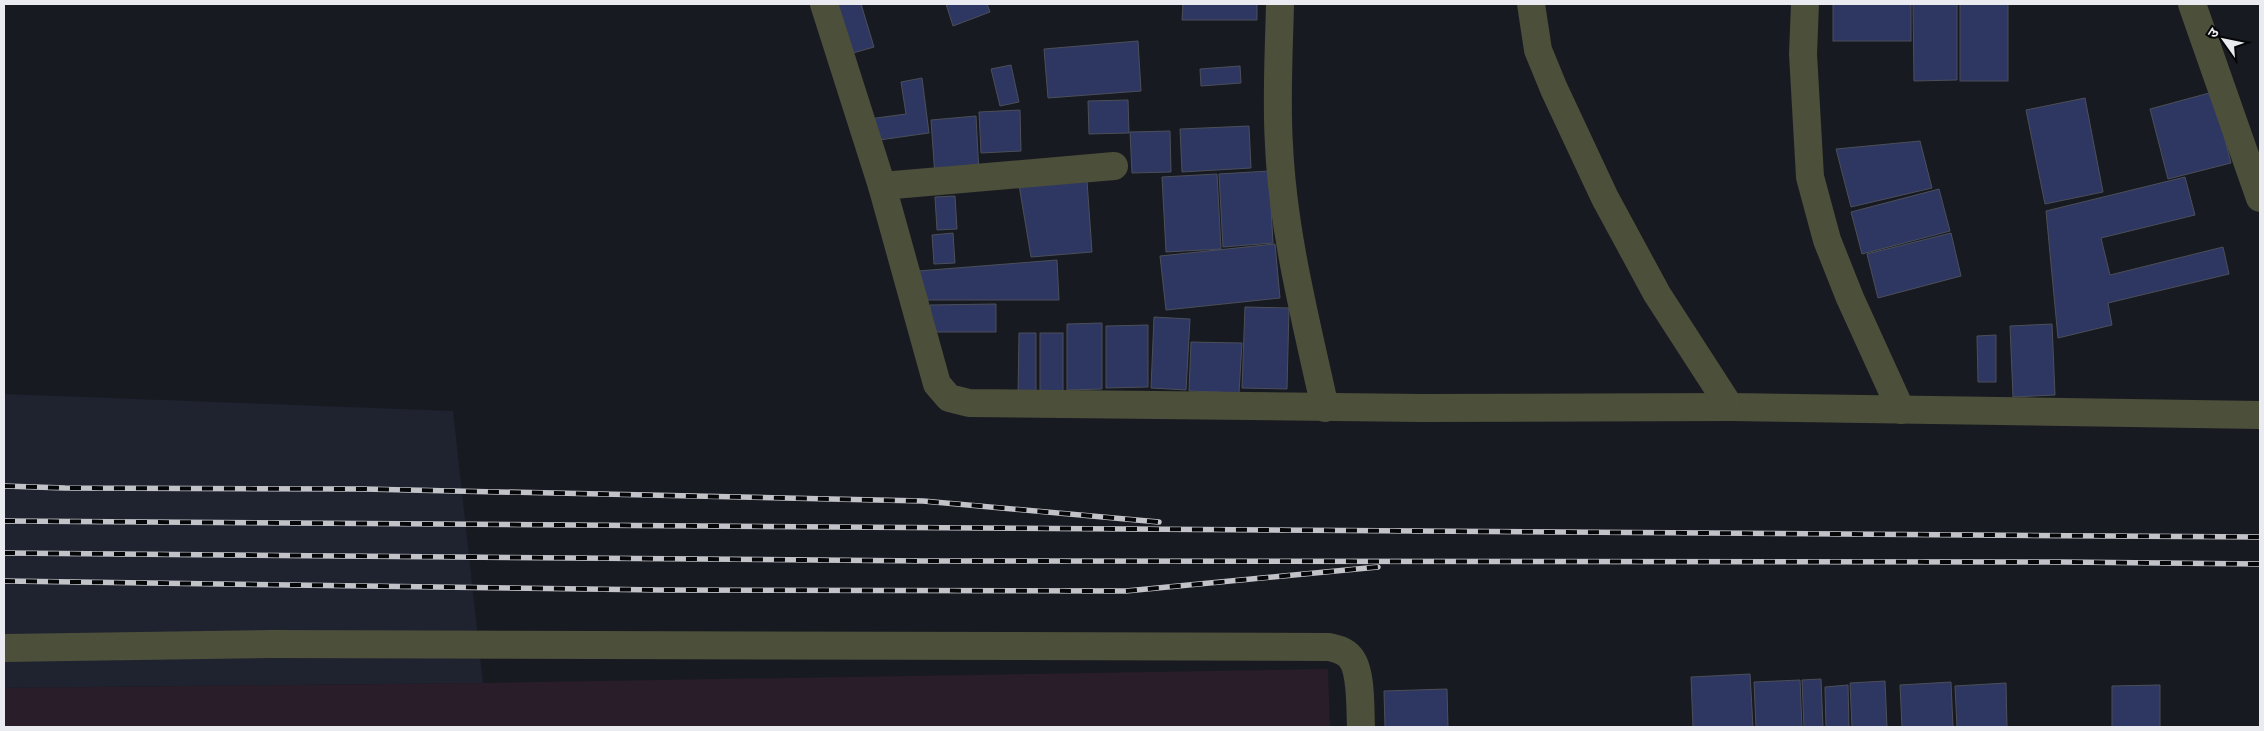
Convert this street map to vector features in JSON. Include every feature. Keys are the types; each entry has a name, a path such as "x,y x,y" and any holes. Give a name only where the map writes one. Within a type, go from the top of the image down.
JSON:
{"street":[{"path":"824,4 882,186 937,384 949,398 969,403 1325,408 1730,407 2260,415"},
{"path":"1280,4 1278,145 1285,208 1295,266 1325,408"},
{"path":"1532,4 1538,50 1554,89 1605,198 1657,294 1730,407"},
{"path":"1805,4 1803,54 1810,176 1827,240 1850,298 1901,410"},
{"path":"2192,4 2260,198"},
{"path":"882,186 1114,166"},
{"path":"4,648 272,644 1329,647 1341,649 1352,658 1359,681 1362,727"}],"shaded area":[{"path":"4,394 453,411 483,683 4,688"},
{"path":"1328,669 1330,727 4,727 4,688 483,683"}],"building":[{"path":"832,4 861,4 874,47 846,55"},
{"path":"946,4 987,4 990,12 953,26"},
{"path":"1183,4 1257,4 1257,20 1182,20"},
{"path":"1833,4 1911,4 1911,41 1833,41"},
{"path":"1913,4 1957,4 1957,80 1914,81"},
{"path":"1960,4 2008,4 2008,81 1960,81"},
{"path":"1138,41 1141,91 1048,98 1044,49"},
{"path":"1011,65 1019,102 1000,106 991,69"},
{"path":"1240,66 1241,83 1201,86 1200,69"},
{"path":"922,78 929,133 872,141 869,119 906,114 901,82"},
{"path":"2213,92 2231,163 2168,179 2150,109"},
{"path":"2085,98 2103,192 2045,204 2026,110"},
{"path":"1128,100 1129,133 1089,134 1088,101"},
{"path":"1020,110 1021,151 981,153 979,112"},
{"path":"976,116 979,174 935,177 931,120"},
{"path":"1249,126 1251,168 1182,172 1180,129"},
{"path":"1170,131 1171,172 1132,173 1130,132"},
{"path":"1920,141 1932,188 1851,207 1836,149"},
{"path":"1269,171 1273,243 1223,247 1219,174"},
{"path":"1217,174 1221,249 1166,252 1162,177"},
{"path":"2185,177 2195,215 2101,238 2110,275 2223,247 2229,274 2108,303 2112,325 2058,338 2046,211"},
{"path":"1087,181 1092,252 1031,257 1019,185"},
{"path":"1939,189 1950,231 1862,254 1851,212"},
{"path":"955,196 957,229 937,230 935,197"},
{"path":"953,233 955,263 934,264 932,235"},
{"path":"1951,233 1961,276 1878,298 1867,254"},
{"path":"1275,244 1280,298 1166,310 1160,256"},
{"path":"1057,260 1059,300 928,300 918,271"},
{"path":"996,304 996,332 931,332 930,305"},
{"path":"1245,307 1289,308 1287,389 1242,388"},
{"path":"1154,317 1190,319 1186,390 1151,388"},
{"path":"1102,323 1102,389 1067,390 1067,324"},
{"path":"2052,324 2055,395 2013,397 2010,326"},
{"path":"1148,325 1148,387 1106,388 1106,326"},
{"path":"1019,333 1036,333 1036,395 1018,395"},
{"path":"1040,333 1063,333 1063,396 1040,396"},
{"path":"1996,335 1996,382 1978,382 1977,336"},
{"path":"1191,342 1242,343 1239,393 1189,391"},
{"path":"1750,674 1753,727 1693,727 1691,677"},
{"path":"1821,679 1823,727 1804,727 1802,680"},
{"path":"1800,680 1802,727 1756,727 1754,682"},
{"path":"1885,681 1887,727 1852,727 1850,683"},
{"path":"1951,682 1953,727 1902,727 1900,685"},
{"path":"2006,683 2007,727 1957,727 1955,686"},
{"path":"1848,685 1849,727 1826,727 1825,687"},
{"path":"2160,685 2160,727 2112,727 2112,686"},
{"path":"1447,689 1448,727 1385,727 1384,691"}],"railway":[{"path":"4,486 363,489 923,501 1159,522"},
{"path":"4,521 2260,537"},
{"path":"4,553 925,561 2062,562 2260,564"},
{"path":"4,581 661,590 1126,591 1378,567"}]}
